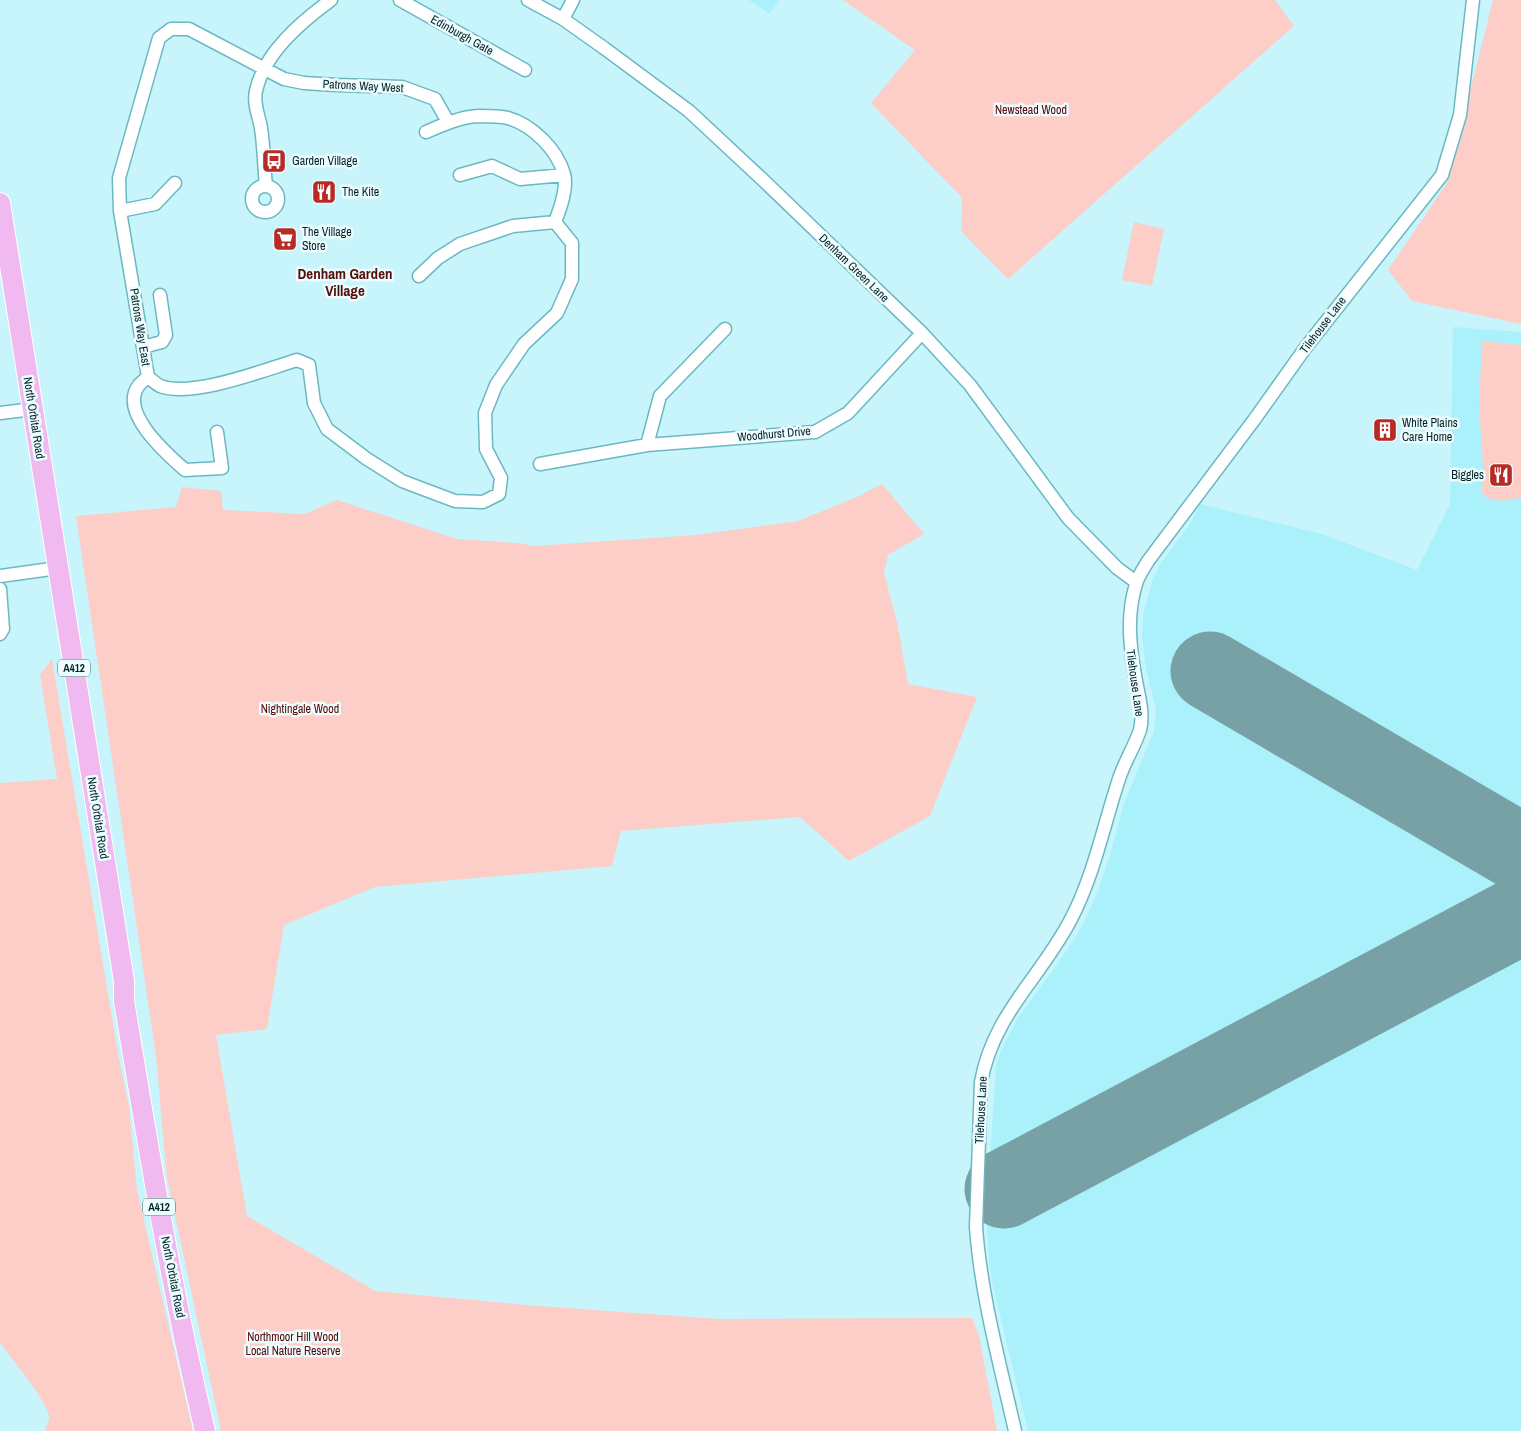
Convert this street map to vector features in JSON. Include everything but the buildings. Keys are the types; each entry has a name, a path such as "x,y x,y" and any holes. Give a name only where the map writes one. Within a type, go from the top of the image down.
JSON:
{"main road":[{"name":"North Orbital Road","path":"0,203 104,851 124,981 124,1002 153,1176 192,1377 205,1431"}],"street":[{"path":"266,186 261,128 255,109 256,91 265,68 285,39 331,0"},
{"name":"Edinburgh Gate","path":"400,0 525,70"},
{"name":"Denham Green Lane","path":"528,0 563,19 689,111 922,333 970,385 1068,518 1118,568 1136,582"},
{"path":"563,19 573,0"},
{"name":"Tilehouse Lane","path":"1015,1431 994,1342 978,1259 976,1227 981,1082 984,1064 990,1047 1004,1019 1052,950 1070,922 1080,901 1092,868 1118,780 1140,727 1142,712 1130,653 1129,631 1136,582 1148,561 1254,420 1306,347 1442,175 1460,115 1473,0"},
{"name":"Patrons Way East","path":"265,68 189,30 171,29 159,38 119,178 120,212 148,377 159,386 178,390 223,383 297,360 309,365 314,403 327,429 367,459 402,481 455,501 483,502 499,494 501,478 486,449 485,413 496,385 524,344 557,314 572,279 572,242 555,222"},
{"name":"Patrons Way West","path":"265,68 284,79 304,83 402,86 435,99 448,122"},
{"path":"419,276 438,258 460,244 513,226 555,222 563,200 564,174 553,151 536,133 508,118 477,116 448,122 426,132"},
{"path":"460,175 492,166 520,179 564,174"},
{"path":"120,212 155,204 175,183"},
{"path":"143,347 162,342 166,335 160,295"},
{"path":"647,445 660,396 725,329"},
{"name":"Woodhurst Drive","path":"540,464 647,445 815,432 848,412 922,333"},
{"path":"148,377 138,386 134,398 139,422 154,441 185,470 222,468 216,432"},
{"path":"0,413 33,409"},
{"path":"0,576 58,568"},
{"path":"0,589 2,629 0,634"}],"shaded area":[{"path":"749,0 780,0 769,14"},
{"path":"1453,327 1521,332 1521,1431 1028,1431 992,1282 989,1259 987,1229 988,1187 996,1066 1016,1021 1070,946 1085,920 1097,893 1110,855 1123,806 1154,731 1156,710 1146,669 1142,635 1143,616 1153,578 1161,563 1188,527 1200,504 1322,534 1417,570 1450,504"}],"green space":[{"name":"Newstead Wood","path":"843,0 1275,0 1294,26 1008,279 961,231 962,198 871,103 915,50"},
{"path":"1493,0 1521,0 1521,324 1412,301 1388,270 1447,183"},
{"path":"1134,222 1164,229 1152,286 1122,280"},
{"path":"1482,341 1521,345 1521,497 1511,500 1500,501 1490,499 1482,493 1483,466 1479,405"},
{"name":"Nightingale Wood","path":"882,484 924,534 888,555 884,573 897,622 908,684 977,697 930,816 849,861 800,817 621,831 612,866 375,887 284,925 267,1029 216,1035 247,1216 375,1291 526,1305 718,1319 972,1318 979,1336 997,1431 221,1431 167,1178 156,1056 76,516 176,507 182,487 221,491 223,510 305,514 337,500 457,539 534,546 696,535 798,521 857,497"},
{"path":"52,659 119,1059 129,1107 137,1190 193,1431 45,1431 49,1418 46,1408 35,1389 0,1343 0,783 57,779 40,675"}],"runway":[{"path":"1210,671 1521,853"},
{"path":"1004,1189 1521,915"}],"place":[{"name":"Garden Village","path":"274,161"},
{"name":"The Kite","path":"324,192"},
{"name":"The Village Store","path":"285,239"},
{"name":"White Plains Care Home","path":"1385,430"},
{"name":"Biggles","path":"1501,475"}],"district":[{"name":"Denham Garden Village","path":"345,282"}],"park label":[{"name":"Northmoor Hill Wood Local Nature Reserve","path":"293,1344"}]}
